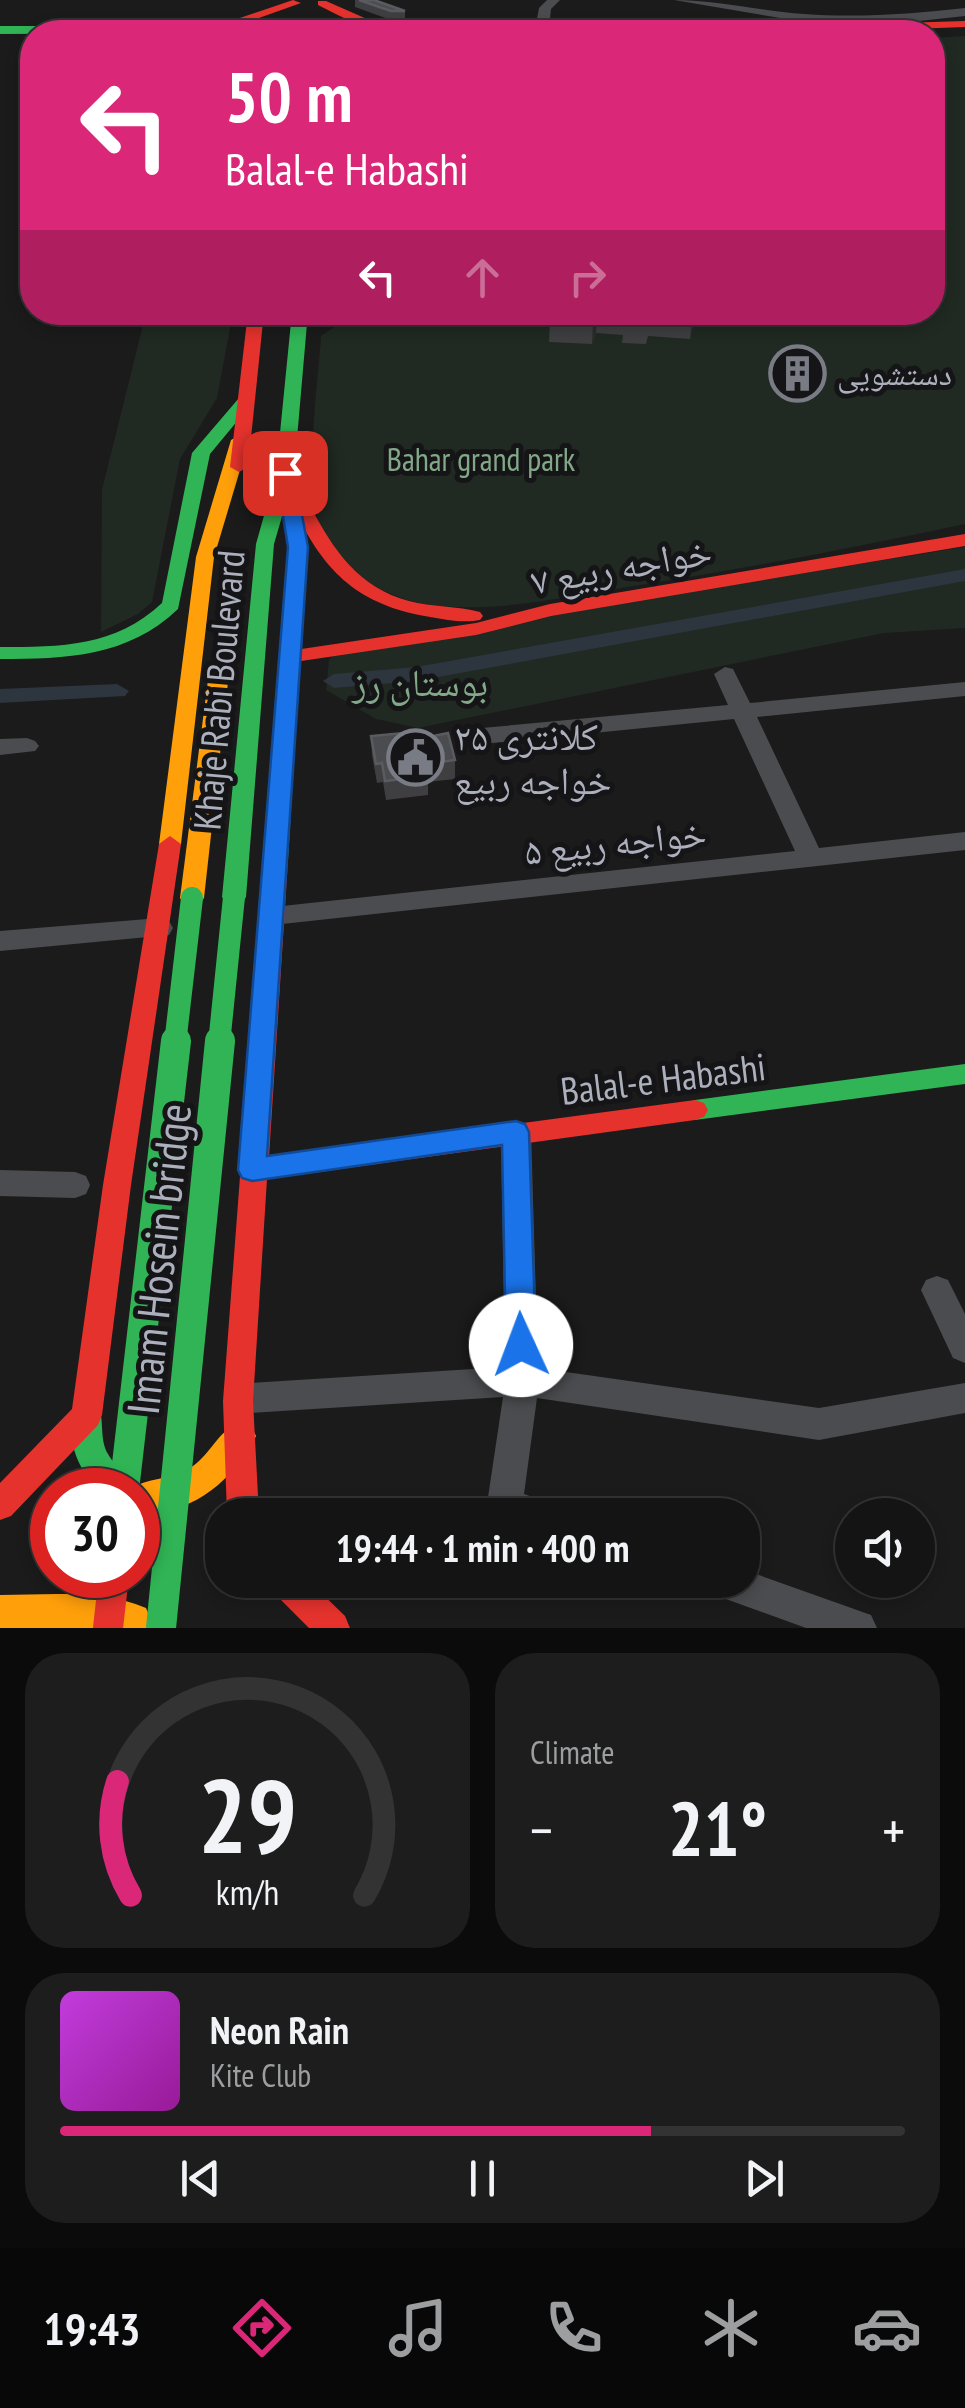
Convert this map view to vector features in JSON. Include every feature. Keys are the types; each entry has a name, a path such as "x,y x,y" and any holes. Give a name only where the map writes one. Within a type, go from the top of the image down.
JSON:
{"main road":[{"path":"243,20 295,2"},
{"path":"322,2 361,20"},
{"path":"914,20 960,11"},
{"name":"Khaje Rabi Boulevard","path":"234,546 240,440 254,325"},
{"name":"Khaje Rabi Boulevard","path":"234,897 265,544 285,473 299,325"},
{"path":"0,652 92,651 157,626 171,605 201,454 245,402"},
{"path":"96,1468 85,1441 118,1174 160,928 205,557 240,440"},
{"path":"285,473 324,553 358,585 403,604 458,615 505,616 550,610"},
{"path":"242,1498 238,1401 298,547 285,473"},
{"name":"خواجه ربیع ۷","path":"288,658 476,629 550,610 965,540"},
{"name":"Khaje Rabi Boulevard","path":"192,898 222,644"},
{"name":"Imam Hosein bridge","path":"162,1628 234,897"},
{"name":"Imam Hosein bridge","path":"127,1468 192,898"},
{"name":"Balal-e Habashi","path":"252,1170 965,1074"},
{"path":"0,1505 87,1415"},
{"path":"160,1495 195,1486 223,1465 240,1436"},
{"path":"108,1628 111,1598"},
{"path":"302,1598 332,1628"},
{"path":"0,1612 90,1612 182,1628"}],"street":[{"path":"680,0 804,18 910,18 960,11"},
{"path":"804,18 820,0"},
{"path":"900,2 960,11"},
{"path":"724,674 811,858"},
{"path":"482,736 965,689"},
{"path":"0,747 27,746"},
{"name":"خواجه ربیع ۵","path":"273,916 965,841"},
{"path":"0,941 160,928"},
{"path":"516,1132 521,1498"},
{"path":"0,1183 75,1185"},
{"path":"938,1290 965,1348"},
{"path":"250,1398 522,1381 819,1424 965,1398"},
{"path":"760,1593 858,1628"}],"green space":[{"name":"Bahar grand park","path":"965,36 965,524 750,566 503,606 456,607 416,602 383,591 342,560 323,532 317,514 312,464 321,336 337,325 945,325 945,37"},
{"path":"143,325 231,325 217,398 180,459 152,602 138,614 101,632 102,490"},
{"name":"بوستان رز","path":"965,547 965,628 884,633 418,728 376,719 326,690 329,660 340,647"}],"building":[{"path":"359,0 374,0 405,11 391,11"},
{"path":"779,353 807,354 820,370 791,368"},
{"path":"403,733 404,742 448,733 455,760 425,764 428,776 385,781 382,763 376,764 371,736"}],"waterway":[{"path":"334,681 416,674 965,575"},
{"path":"0,696 117,691"}],"traffic: fast":[{"path":"0,30 20,30"},
{"path":"234,897 265,544 285,473 299,325"},
{"path":"0,653 70,651 114,643 153,622 171,605 201,453 245,402"},
{"path":"276,860 298,547 285,473"},
{"path":"161,1628 234,897"},
{"path":"127,1468 192,898"},
{"path":"695,1110 965,1074"},
{"path":"87,1415 90,1450 99,1468"}],"traffic: slow":[{"path":"170,844 205,557 240,440"},
{"path":"192,898 220,664"},
{"path":"160,1494 180,1490 203,1478 223,1460 240,1436"},
{"path":"0,1612 90,1612 134,1620"}],"traffic: jam":[{"path":"244,20 295,3"},
{"path":"322,3 360,20"},
{"path":"945,25 965,24"},
{"path":"239,467 255,325"},
{"path":"290,483 322,545 356,584 403,605 473,616"},
{"path":"288,657 476,629 550,610 965,540"},
{"path":"0,1505 87,1415 117,1185 170,844"},
{"path":"242,1498 238,1401 276,860"},
{"path":"252,1170 695,1110"},
{"path":"108,1628 111,1598"},
{"path":"302,1598 333,1628"}],"place":[{"name":"دستشویی","path":"798,373"},
{"name":"کلانتری ٢۵ خواجه ربیع","path":"415,757"}],"route":[{"path":"285,473 298,547 252,1170 516,1132 521,1345"}]}
